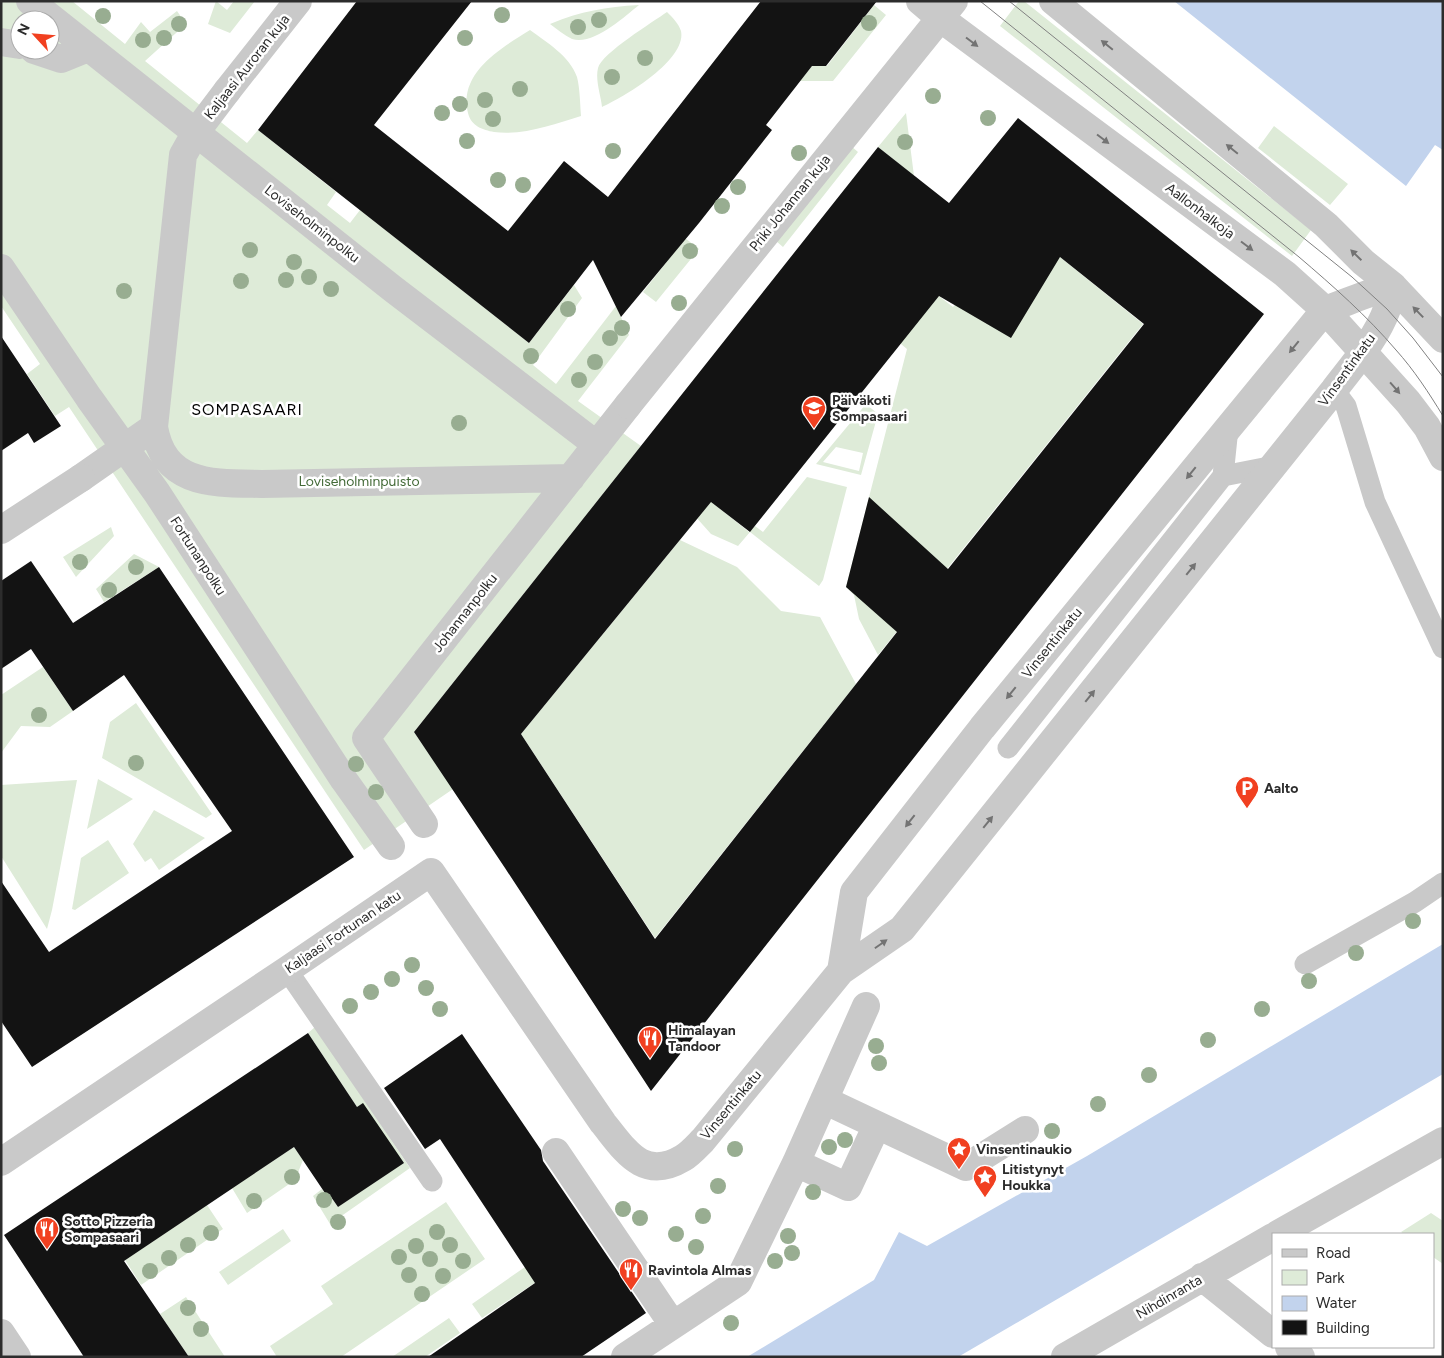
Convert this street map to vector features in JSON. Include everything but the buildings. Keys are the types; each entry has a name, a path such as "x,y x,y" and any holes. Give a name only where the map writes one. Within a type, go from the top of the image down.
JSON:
{"street":[{"name":"Loviseholminpolku","path":"30,1 393,289 596,445"},
{"name":"Kaljaasi Auroran kuja","path":"154,427 182,155 196,132 298,1"},
{"path":"1053,1 1326,225 1363,262 1393,286 1443,339"},
{"name":"Aallonhalkoja","path":"938,7 1284,274 1325,310 1363,351 1422,421 1443,457"},
{"name":"Priki Johannan kuja","path":"628,406 938,7"},
{"path":"60,59 88,48"},
{"name":"Fortunanpolku","path":"1,268 157,493 344,780 391,846"},
{"path":"1325,310 1349,302 1368,292 1393,286"},
{"name":"Vinsentinkatu","path":"603,1123 630,1156 645,1166 664,1167 684,1158 703,1140 841,972 902,929 1334,390 1363,351 1387,309 1393,286"},
{"name":"Vinsentinkatu","path":"841,972 854,892 982,728 1325,310"},
{"name":"Johannanpolku","path":"424,824 366,738 628,406"},
{"path":"1,530 89,473 154,427 156,440 162,454 175,468 191,477 216,483 272,484 571,478"},
{"name":"Kaljaasi Fortunan katu","path":"1,1162 430,872 603,1123"},
{"path":"625,1357 738,1282 796,1163 866,1006"},
{"path":"824,1100 966,1167 1025,1130"},
{"path":"796,1163 854,1190 877,1125"},
{"path":"1280,1233 1443,1141"},
{"path":"556,1152 673,1325"},
{"name":"Nihdinranta","path":"1065,1357 1272,1238"},
{"path":"1202,1278 1272,1333"},
{"path":"1,1333 17,1357"},
{"path":"1290,1348 1302,1357"}],"lane":[{"path":"1334,390 1346,406 1375,502 1443,648"},
{"path":"1008,748 1223,476 1228,428"},
{"path":"1223,476 1274,466"},
{"path":"1306,964 1415,902 1443,883"},
{"path":"287,970 432,1181"}],"green space":[{"name":"Loviseholminpuisto","path":"1,1 72,1 125,44 141,22 150,32 177,11 186,24 145,61 247,143 258,130 336,192 327,205 350,223 360,210 529,343 574,285 582,298 533,365 556,384 616,306 629,335 578,401 641,446 414,732 453,789 364,850 69,407 55,416 27,374 40,364 1,306"},
{"path":"216,1 227,10 234,1 255,1 230,33 208,24"},
{"path":"1019,1 1024,1 1311,230 1292,256 1000,26"},
{"path":"639,5 608,29 580,40 572,39 550,24 594,10"},
{"path":"874,5 886,15 833,81 800,81 812,66 827,66"},
{"path":"667,12 677,23 681,31 680,42 674,54 652,76 602,107 597,78 598,68 602,62 618,46"},
{"path":"530,30 557,50 574,69 579,86 581,116 527,131 505,133 478,127 468,113 467,99 469,86 484,63"},
{"path":"906,113 914,176 878,147"},
{"path":"1274,126 1348,184 1330,205 1258,148"},
{"path":"851,146 858,152 783,247 776,241"},
{"path":"1019,224 1143,324 878,655 859,619 854,595 846,587 907,349 861,311 898,264 953,307"},
{"path":"680,234 699,249 656,302 643,292 677,249"},
{"path":"866,404 878,414 861,475 816,464","holes":["836,447 863,453 859,471 823,462"]},
{"path":"807,477 847,487 823,580 819,586 750,532 738,546 711,534 678,497 688,483 749,532 755,526 763,532"},
{"path":"111,527 114,536 76,577 63,557"},
{"path":"680,540 737,567 781,611 820,617 856,684 655,938 521,734"},
{"path":"134,554 159,567 104,602 96,589"},
{"path":"43,667 73,711 50,727 21,726 1,753 1,695"},
{"path":"136,703 212,814 206,818 102,758 110,722"},
{"path":"98,779 133,799 87,829"},
{"path":"77,780 47,929 1,856 1,785"},
{"path":"154,810 205,838 159,870 151,858 145,862 133,844"},
{"path":"108,840 129,873 75,910 72,909 81,858"},
{"path":"315,1027 410,1168 330,1224 313,1196 322,1189 327,1196 329,1194 338,1207 388,1154 308,1033"},
{"path":"294,1147 303,1160 295,1180 247,1213 232,1188"},
{"path":"446,1202 485,1259 341,1357 277,1357 270,1346 333,1304 321,1286"},
{"path":"207,1205 223,1229 141,1285 125,1260"},
{"path":"1431,1213 1443,1221 1443,1264 1434,1258 1434,1233 1401,1232"},
{"path":"283,1229 291,1241 228,1285 219,1272"},
{"path":"525,1267 536,1282 482,1318 472,1304"},
{"path":"186,1297 225,1357 189,1357 160,1314"},
{"path":"449,1318 460,1333 425,1357 392,1357"}],"water":[{"path":"1174,1 1443,1 1443,150 1435,145 1406,186"},
{"path":"1443,944 1443,1074 958,1357 747,1357 874,1280 899,1232 927,1246 1087,1156"}],"tram line":[{"path":"980,1 1299,257 1337,290 1362,313 1403,358 1443,416"},
{"path":"1009,1 1352,277 1387,309 1413,338 1443,377"}],"place":[{"name":"Päiväkoti Sompasaari","path":"814,429"},
{"name":"Aalto","path":"1247,809"},
{"name":"Himalayan Tandoor","path":"650,1059"},
{"name":"Vinsentinaukio","path":"959,1170"},
{"name":"Litistynyt Houkka","path":"985,1198"},
{"name":"Sotto Pizzeria Sompasaari","path":"47,1250"},
{"name":"Ravintola Almas","path":"631,1291"}],"district":[{"name":"SOMPASAARI","path":"247,409"}]}
